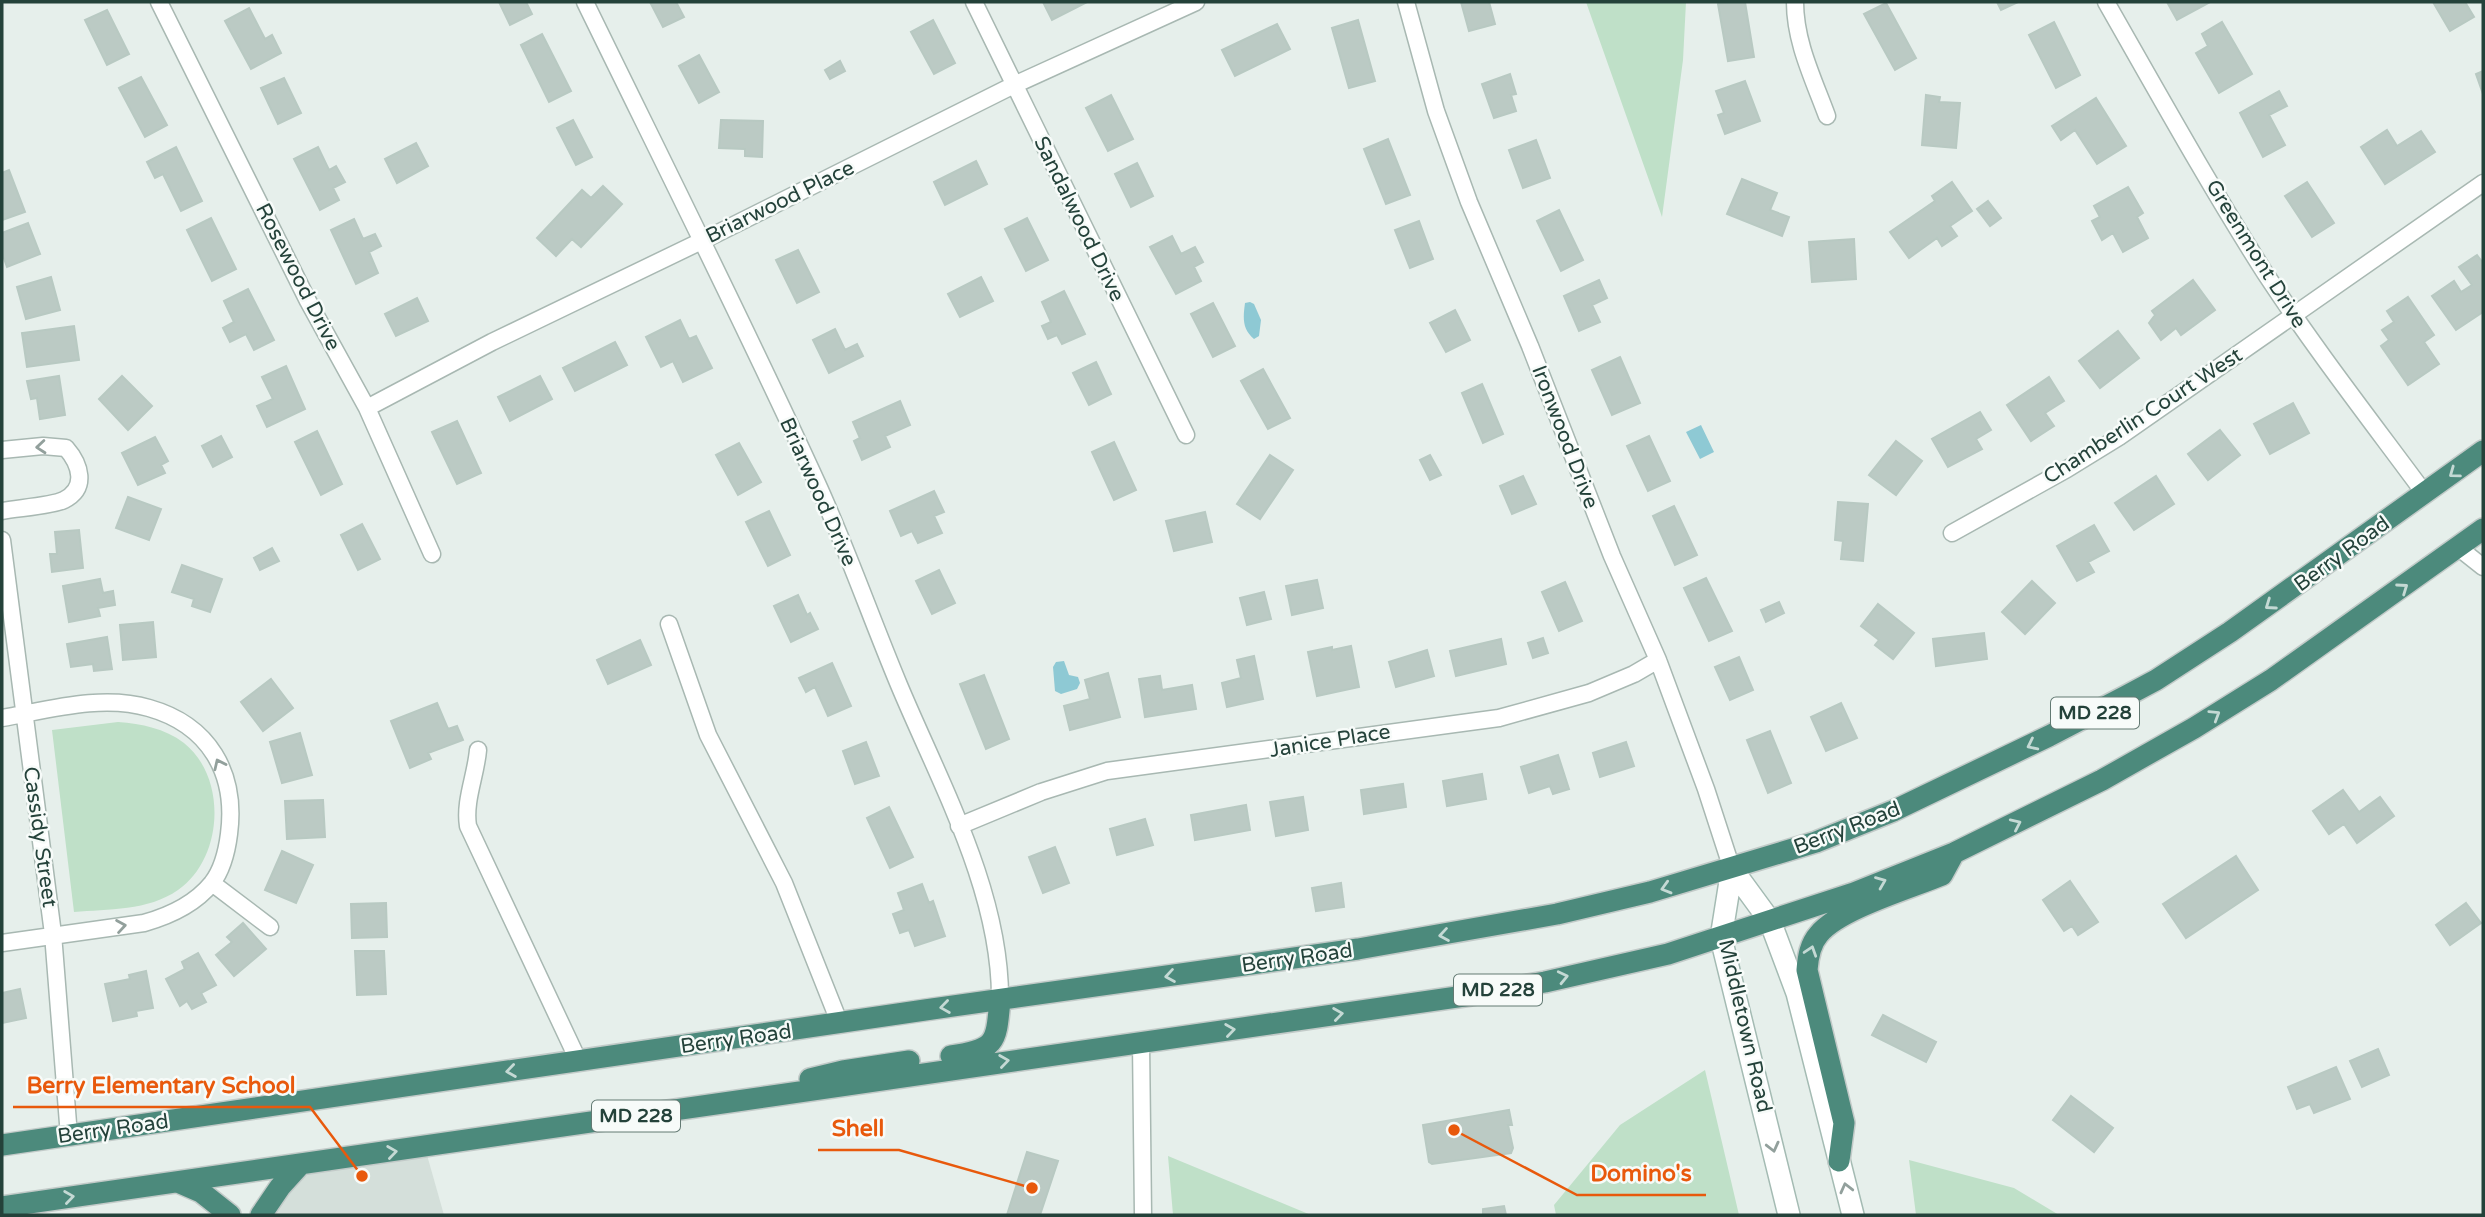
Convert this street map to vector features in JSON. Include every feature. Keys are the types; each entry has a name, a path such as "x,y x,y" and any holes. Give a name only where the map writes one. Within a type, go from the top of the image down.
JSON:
{"highway":[{"name":"Berry Road","path":"2,1145 1460,933 1557,915 1732,869 1815,842 1893,811 2136,691 2209,647 2483,451"},
{"name":"MD 228","path":"2,1207 1426,1002 1545,982 1668,954 1854,893 1954,853 2102,780 2271,680 2483,529"},
{"path":"1839,1161 1844,1123 1807,970 1811,948 1816,936 1836,918 1942,875 1954,853"},
{"path":"675,1111 843,1071 972,1053 987,1046 997,1035 1000,1000"},
{"path":"261,1215 280,1187 300,1165"},
{"path":"178,1182 201,1192 230,1215"}],"main road":[{"path":"1732,869 1770,921 1797,993 1853,1215"},
{"name":"Middletown Road","path":"1732,869 1721,938 1789,1215"}],"street":[{"name":"Rosewood Drive","path":"159,2 308,301 367,408 432,554"},
{"name":"Briarwood Drive","path":"585,2 818,485 959,826 986,907 1000,975 1000,1000"},
{"name":"Sandalwood Drive","path":"974,2 1186,435"},
{"name":"Briarwood Place","path":"367,408 492,342 1014,85 1196,2"},
{"name":"Ironwood Drive","path":"1406,2 1436,111 1469,202 1530,346 1607,543 1658,660 1706,789 1732,869"},
{"path":"1795,2 1795,16 1805,60 1827,116"},
{"name":"Greenmont Drive","path":"2106,2 2217,193 2294,316 2425,494"},
{"name":"Chamberlin Court West","path":"1952,533 2098,450 2483,183"},
{"path":"2,450 43,446 66,448 79,467 80,479 76,490 63,500 2,511"},
{"name":"Cassidy Street","path":"2,540 53,934 69,1136"},
{"path":"2459,548 2483,567"},
{"path":"669,624 708,735 784,883 840,1024"},
{"name":"Janice Place","path":"959,826 998,809 1107,771 1499,718 1589,693 1634,674 1658,660"},
{"path":"2,718 78,705 148,707 175,718 201,736 219,764 231,804 228,844 212,883 186,905 163,917 116,928 53,934 2,943"},
{"path":"478,750 475,777 468,800 468,826 579,1062"},
{"path":"212,883 270,927"},
{"path":"1141,1042 1143,1215"}],"shaded area":[{"path":"425,1148 444,1215 261,1215 300,1165"}],"green space":[{"path":"1586,2 1686,2 1683,60 1662,217"},
{"path":"118,722 161,730 184,743 198,758 208,776 213,797 211,839 204,859 193,876 166,897 128,908 74,912 52,730"},
{"path":"1705,1070 1739,1215 1556,1215 1554,1205 1620,1125"},
{"path":"1168,1156 1311,1215 1173,1215"},
{"path":"1909,1160 2014,1188 2059,1215 1916,1215"}],"water":[{"path":"1245,303 1254,304 1261,320 1259,336 1254,339 1244,323"},
{"path":"1701,425 1714,452 1700,459 1686,432"},
{"path":"1064,661 1069,675 1078,677 1080,683 1077,689 1061,694 1055,691 1053,667 1056,662"}],"building":[{"path":"499,2 526,2 532,14 510,25"},
{"path":"650,2 676,2 684,17 663,27"},
{"path":"1043,2 1087,2 1052,20"},
{"path":"1461,2 1489,2 1495,24 1469,31"},
{"path":"1745,2 1754,57 1728,61 1718,4"},
{"path":"1997,2 2018,2 2001,10"},
{"path":"2167,2 2210,2 2177,20"},
{"path":"2433,2 2465,2 2474,17 2450,31"},
{"path":"1886,3 1916,58 1895,70 1864,14"},
{"path":"249,8 265,39 272,35 281,53 251,69 225,21"},
{"path":"107,10 129,54 107,65 85,20"},
{"path":"933,20 955,63 934,74 911,32"},
{"path":"1358,20 1375,81 1349,88 1332,28"},
{"path":"2054,22 2080,75 2056,88 2029,35"},
{"path":"2222,22 2252,74 2219,93 2196,53 2208,46 2202,34"},
{"path":"1277,24 1290,49 1235,76 1222,50"},
{"path":"542,34 571,91 549,102 521,45"},
{"path":"699,55 719,92 699,103 679,66"},
{"path":"840,61 845,71 830,79 825,70"},
{"path":"2483,71 2483,94 2476,74"},
{"path":"1510,74 1516,94 1511,95 1516,111 1494,118 1482,84"},
{"path":"141,77 167,125 145,137 119,88"},
{"path":"284,78 301,113 278,124 261,88"},
{"path":"1745,81 1760,121 1725,134 1718,115 1724,113 1716,91"},
{"path":"2279,91 2287,106 2269,115 2285,145 2263,157 2240,113"},
{"path":"1111,95 1133,139 1108,151 1086,108"},
{"path":"1926,95 1940,97 1939,102 1960,103 1956,148 1922,145"},
{"path":"2096,98 2126,146 2097,164 2075,130 2061,140 2052,126"},
{"path":"573,120 592,157 576,165 557,128"},
{"path":"721,120 763,121 762,157 745,156 745,149 719,148"},
{"path":"2387,130 2397,146 2421,131 2435,152 2385,184 2361,147"},
{"path":"1388,139 1410,195 1386,204 1364,149"},
{"path":"1536,140 1550,178 1523,188 1509,150"},
{"path":"416,143 428,166 397,183 385,159"},
{"path":"176,147 202,201 181,211 163,174 155,178 147,162"},
{"path":"318,147 329,170 336,166 345,182 333,188 339,200 320,210 294,159"},
{"path":"976,161 987,184 945,205 934,182"},
{"path":"1137,163 1153,196 1131,207 1115,174"},
{"path":"9,170 25,212 2,220 2,173"},
{"path":"1742,179 1777,193 1770,210 1789,217 1782,236 1727,214"},
{"path":"1952,182 1972,211 1950,226 1957,236 1942,246 1937,238 1909,258 1890,232 1935,201 1932,196"},
{"path":"2307,182 2334,223 2312,237 2285,196"},
{"path":"603,186 622,204 581,247 572,239 556,256 537,238 582,190 591,198"},
{"path":"2128,187 2143,213 2137,217 2148,238 2123,252 2113,233 2102,240 2092,221 2100,217 2094,206"},
{"path":"1988,201 2001,218 1990,226 1977,209"},
{"path":"1559,210 1583,260 1561,271 1537,221"},
{"path":"211,218 236,269 212,281 187,230"},
{"path":"1027,218 1048,260 1026,271 1005,229"},
{"path":"354,219 363,239 375,234 381,246 369,252 378,273 356,284 331,230"},
{"path":"1419,221 1433,259 1410,268 1395,230"},
{"path":"28,223 40,254 7,267 2,253 2,233"},
{"path":"1172,236 1181,254 1195,247 1203,262 1194,267 1201,281 1176,294 1150,247"},
{"path":"1854,239 1856,279 1812,282 1809,242"},
{"path":"798,250 819,292 797,303 776,260"},
{"path":"2477,255 2483,263 2483,312 2456,330 2432,296 2454,281 2461,292 2472,285 2459,267"},
{"path":"51,277 60,310 26,319 17,287"},
{"path":"981,277 993,301 960,317 948,294"},
{"path":"1599,280 1607,298 1592,305 1600,322 1579,331 1564,296"},
{"path":"2193,280 2215,310 2181,335 2176,328 2161,340 2149,323 2155,315 2152,311"},
{"path":"248,289 274,340 254,350 246,334 230,342 223,328 234,322 224,301"},
{"path":"1064,291 1085,334 1062,344 1057,335 1048,339 1042,326 1051,322 1042,302"},
{"path":"2408,297 2434,335 2424,342 2439,364 2408,385 2381,346 2389,340 2382,330 2394,322 2387,311"},
{"path":"417,298 428,321 396,336 385,314"},
{"path":"1213,303 1235,346 1213,357 1191,314"},
{"path":"1455,310 1470,340 1446,352 1430,323"},
{"path":"680,320 689,339 696,336 712,368 683,382 673,361 661,367 646,337"},
{"path":"74,326 79,360 27,367 22,333"},
{"path":"835,329 845,350 857,344 863,356 829,373 813,340"},
{"path":"2118,331 2139,358 2100,388 2079,361"},
{"path":"615,342 627,365 575,391 563,368"},
{"path":"1620,357 1640,403 1612,415 1592,370"},
{"path":"1096,362 1111,394 1089,405 1073,373"},
{"path":"286,366 305,409 267,427 257,406 273,399 262,377"},
{"path":"1263,369 1290,418 1268,429 1241,381"},
{"path":"59,376 65,415 40,419 37,398 31,399 27,381"},
{"path":"122,376 152,406 128,430 99,399"},
{"path":"540,376 552,399 510,421 498,397"},
{"path":"2049,377 2064,401 2045,413 2054,426 2031,441 2007,405"},
{"path":"1482,384 1503,434 1483,443 1462,393"},
{"path":"900,401 910,425 885,436 890,447 862,460 854,441 860,438 853,422"},
{"path":"2293,403 2309,433 2270,454 2254,424"},
{"path":"1980,412 1991,430 1976,439 1982,449 1948,467 1932,439"},
{"path":"457,421 481,473 457,484 432,432"},
{"path":"2220,430 2240,455 2208,480 2188,454"},
{"path":"317,431 342,484 321,495 295,442"},
{"path":"221,436 232,457 213,467 202,446"},
{"path":"1649,436 1670,481 1648,491 1627,446"},
{"path":"155,437 168,461 161,465 165,473 138,485 122,453"},
{"path":"1896,441 1922,461 1896,495 1869,475"},
{"path":"1114,442 1136,490 1114,500 1092,452"},
{"path":"739,443 761,482 738,495 716,455"},
{"path":"1270,455 1293,470 1260,519 1237,504"},
{"path":"1430,455 1441,475 1430,480 1420,460"},
{"path":"1523,476 1536,504 1512,514 1500,486"},
{"path":"2156,476 2174,504 2134,530 2115,503"},
{"path":"934,491 944,512 934,516 942,533 918,543 912,531 901,536 890,511"},
{"path":"128,497 161,509 149,540 116,528"},
{"path":"1838,502 1868,504 1863,561 1841,559 1843,541 1835,540"},
{"path":"1674,506 1697,555 1675,565 1653,516"},
{"path":"769,511 790,555 768,566 746,522"},
{"path":"1205,512 1212,542 1174,551 1166,521"},
{"path":"362,524 380,559 358,570 341,535"},
{"path":"2094,525 2109,551 2088,562 2094,572 2077,581 2057,546"},
{"path":"79,530 83,568 52,572 50,554 57,554 55,532"},
{"path":"272,548 279,561 260,570 254,558"},
{"path":"182,565 222,579 210,612 192,606 194,599 172,592"},
{"path":"939,570 955,603 932,614 916,581"},
{"path":"1706,578 1732,631 1709,641 1684,588"},
{"path":"100,579 103,593 113,591 115,605 98,608 100,616 69,622 63,586"},
{"path":"1317,580 1323,608 1292,615 1286,586"},
{"path":"2032,581 2055,603 2025,634 2002,612"},
{"path":"1565,582 1582,621 1559,631 1542,592"},
{"path":"1264,592 1271,619 1247,625 1240,598"},
{"path":"798,595 807,615 810,613 818,629 791,642 774,606"},
{"path":"1779,602 1784,613 1766,622 1761,610"},
{"path":"1878,604 1914,633 1893,659 1875,645 1879,640 1861,626"},
{"path":"153,622 156,657 123,660 120,625"},
{"path":"1984,633 1987,659 1936,666 1933,639"},
{"path":"107,637 112,669 94,671 93,664 71,667 67,644"},
{"path":"1543,638 1548,653 1533,658 1528,643"},
{"path":"1501,639 1506,664 1456,676 1450,651"},
{"path":"640,640 651,665 608,684 597,660"},
{"path":"1351,646 1359,687 1317,696 1308,652"},
{"path":"1427,650 1434,676 1396,687 1389,662"},
{"path":"1254,656 1263,699 1227,707 1222,683 1241,678 1237,660"},
{"path":"1739,657 1753,690 1730,700 1715,667"},
{"path":"832,663 851,706 828,716 815,687 806,692 799,678"},
{"path":"1108,673 1120,717 1070,730 1064,706 1090,699 1085,680"},
{"path":"984,675 1009,739 986,749 960,684"},
{"path":"1160,676 1162,690 1192,685 1196,709 1145,717 1139,679"},
{"path":"271,679 293,708 263,731 241,702"},
{"path":"437,703 448,729 457,726 463,740 428,753 431,759 410,768 391,721"},
{"path":"1841,703 1857,738 1826,751 1811,717"},
{"path":"1770,731 1791,783 1768,793 1747,740"},
{"path":"300,733 312,775 282,783 270,742"},
{"path":"866,742 879,776 855,784 843,751"},
{"path":"1626,742 1634,766 1600,777 1593,753"},
{"path":"1558,755 1569,789 1553,794 1550,786 1529,793 1521,767"},
{"path":"1482,774 1486,799 1447,806 1443,781"},
{"path":"1403,784 1406,807 1364,814 1361,790"},
{"path":"2343,790 2359,812 2380,797 2394,816 2357,843 2344,824 2329,834 2313,811"},
{"path":"1303,797 1308,830 1276,836 1270,802"},
{"path":"323,800 325,837 287,839 285,801"},
{"path":"1246,805 1250,830 1195,840 1191,815"},
{"path":"889,807 913,857 890,868 867,818"},
{"path":"1145,819 1153,845 1117,855 1110,829"},
{"path":"1055,847 1069,883 1043,893 1029,857"},
{"path":"282,851 313,865 296,903 265,890"},
{"path":"2236,856 2258,890 2186,938 2163,904"},
{"path":"2070,881 2098,922 2078,935 2072,926 2064,931 2043,900"},
{"path":"1341,883 1344,907 1316,911 1312,888"},
{"path":"922,884 929,903 933,901 945,936 915,946 909,930 900,933 893,914 904,910 898,893"},
{"path":"386,903 387,937 352,938 351,904"},
{"path":"2466,903 2481,923 2450,945 2436,925"},
{"path":"243,923 266,949 234,976 216,955 232,942 227,937"},
{"path":"355,951 384,951 386,994 357,995"},
{"path":"198,953 216,985 201,993 206,1002 192,1009 187,1001 180,1006 166,979 185,969 182,962"},
{"path":"146,971 153,1008 136,1011 137,1016 113,1021 105,984 130,979 129,975"},
{"path":"20,989 26,1018 2,1023 2,993"},
{"path":"1883,1015 1936,1042 1926,1062 1872,1035"},
{"path":"2378,1049 2389,1075 2362,1087 2350,1061"},
{"path":"2336,1067 2350,1099 2314,1113 2310,1104 2297,1109 2288,1087"},
{"path":"2071,1096 2113,1128 2094,1152 2053,1120"},
{"path":"1509,1110 1512,1125 1508,1125 1513,1148 1511,1153 1432,1164 1429,1162 1423,1125"},
{"path":"1027,1152 1058,1161 1040,1215 1007,1215"},
{"path":"1504,1206 1506,1215 1483,1215 1483,1209"}],"place":[{"name":"Domino's","path":"1454,1130"},
{"name":"Berry Elementary School","path":"362,1176"},
{"name":"Shell","path":"1032,1188"}]}
